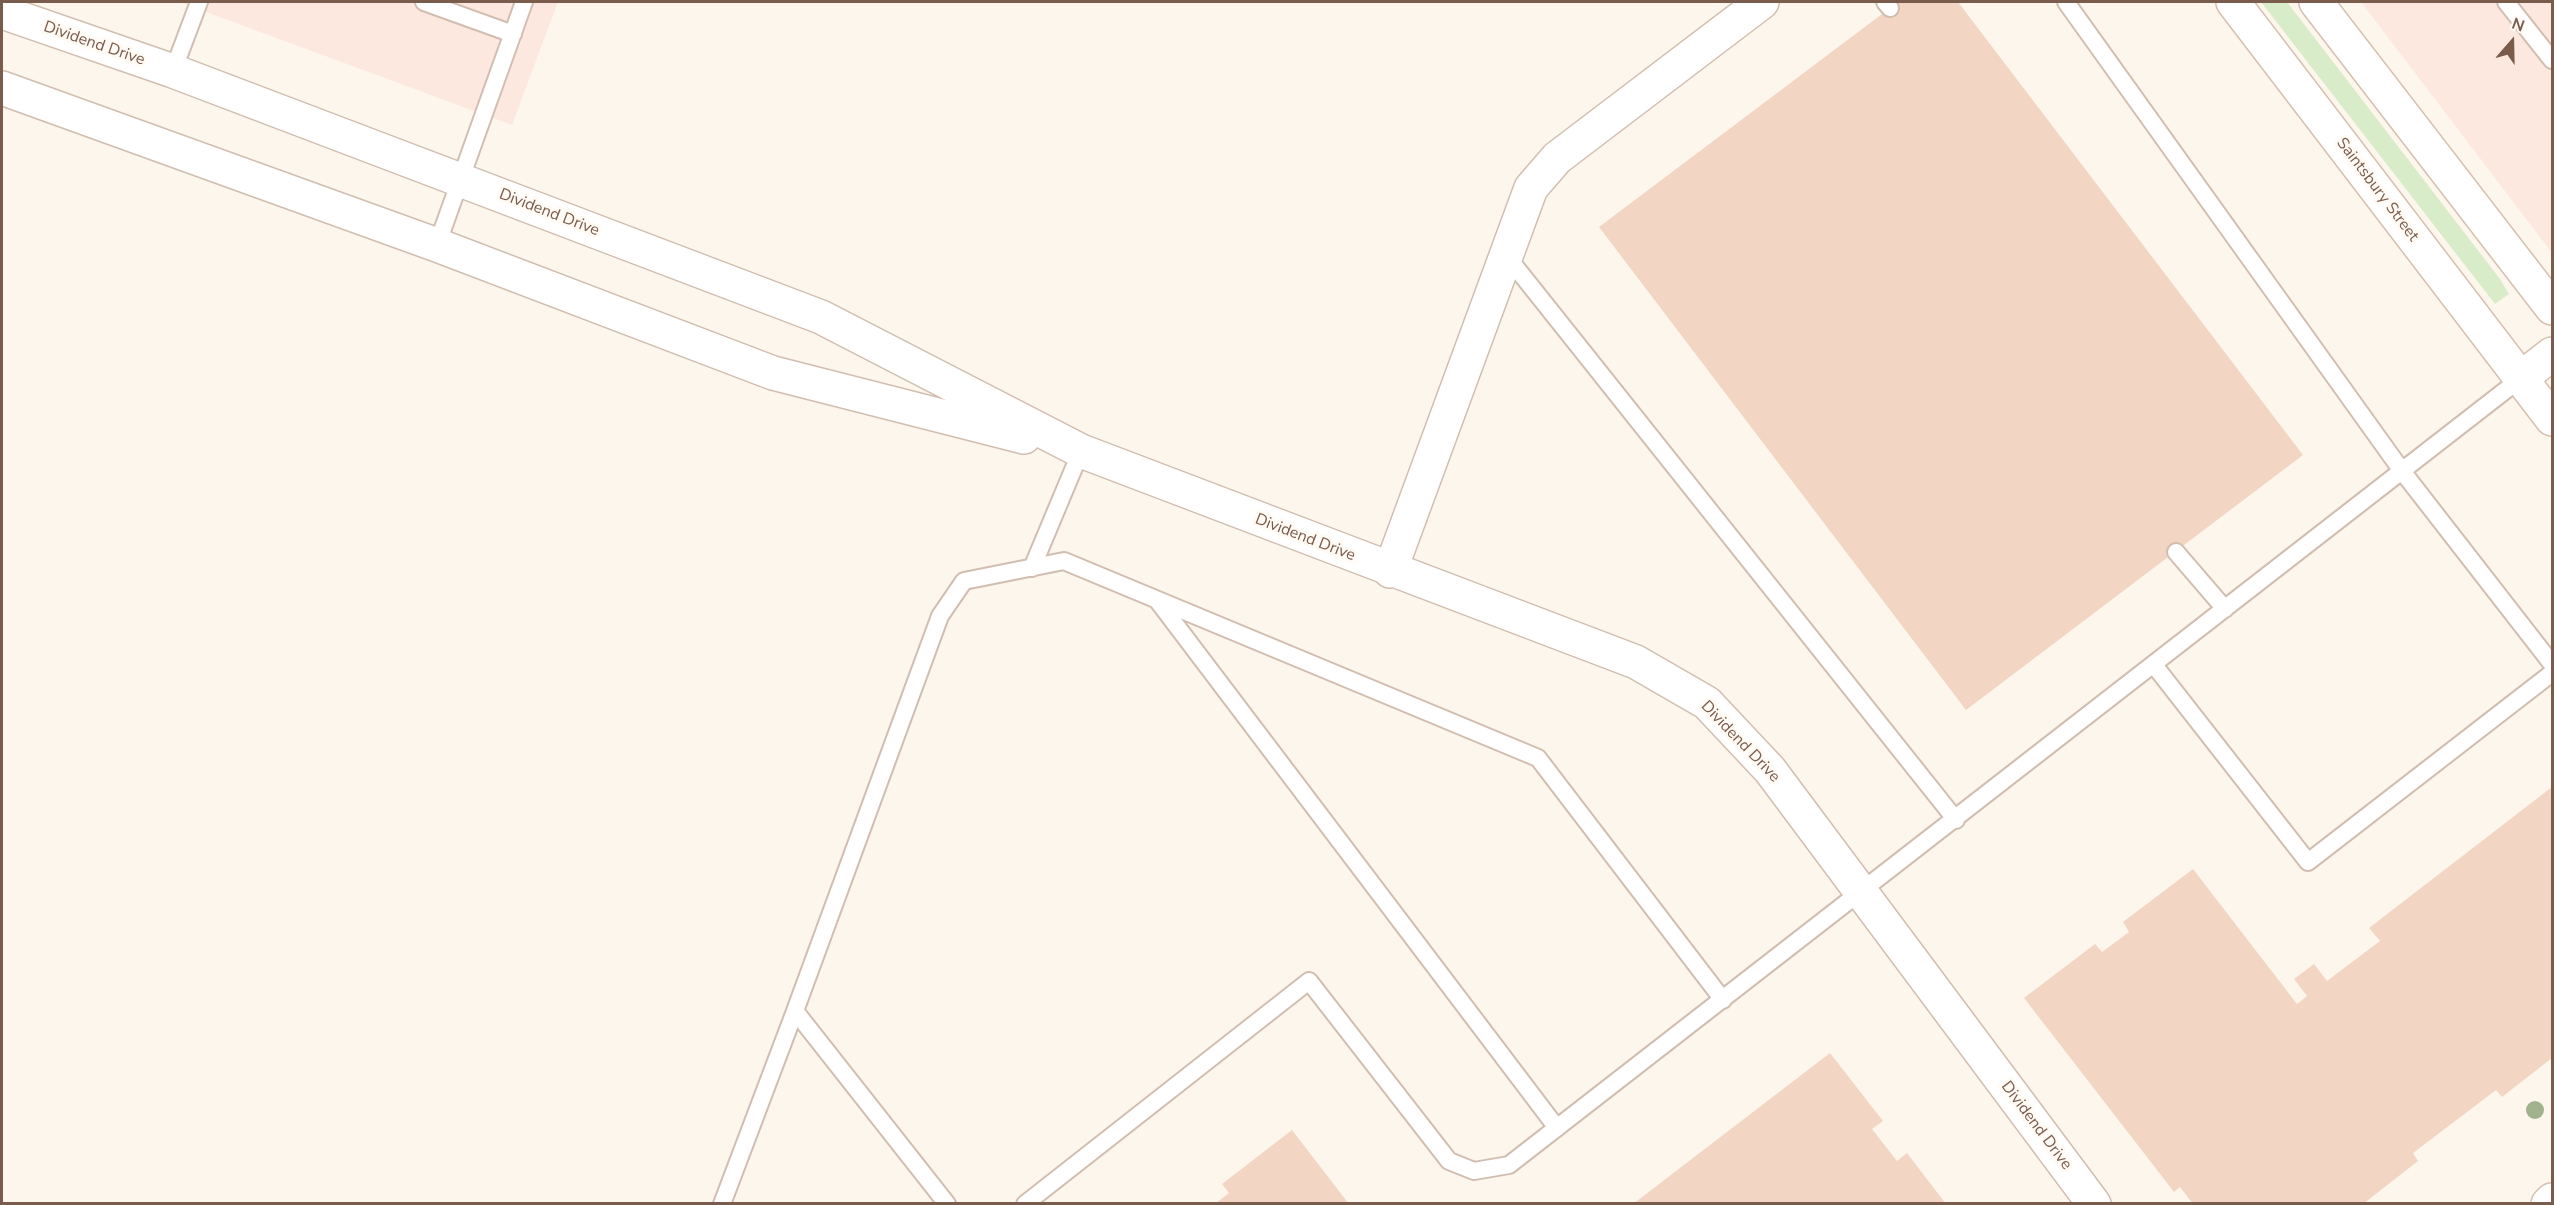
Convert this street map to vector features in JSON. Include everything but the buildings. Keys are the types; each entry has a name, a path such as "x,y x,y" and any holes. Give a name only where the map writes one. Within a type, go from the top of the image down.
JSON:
{"street":[{"path":"1390,571 1531,188 1542,172 1557,158 1762,2"},
{"name":"Saintsbury Street","path":"2233,2 2520,379 2553,419"},
{"path":"2316,2 2553,308"},
{"name":"Dividend Drive","path":"2,12 173,71 821,317 1081,452 1390,571 1636,662 1707,703 1770,770 2094,1203"},
{"name":"Dividend Drive","path":"2,88 437,245 773,373 1081,452"},
{"path":"2520,379 2553,354"},
{"path":"2548,1203 2553,1200"}],"lane":[{"path":"173,71 199,2"},
{"path":"429,2 513,34"},
{"path":"437,245 524,2"},
{"path":"2066,2 2402,471 2553,664"},
{"path":"2506,2 2553,60"},
{"path":"1506,255 1956,820"},
{"path":"1025,1203 1309,981 1449,1161 1474,1170 1509,1165 1956,820 2520,379"},
{"path":"1032,568 1081,452"},
{"path":"2176,552 2225,609"},
{"path":"722,1203 940,616 964,581 1064,561 1538,758 1723,1000"},
{"path":"1156,599 1557,1128"},
{"path":"2154,665 2308,862 2553,673"},
{"path":"795,1011 947,1203"}],"shaded area":[{"path":"179,2 558,2 512,125"},
{"path":"2361,2 2552,2 2552,253"}],"green space":[{"path":"2261,2 2287,2 2500,279 2509,294 2495,304"}]}
